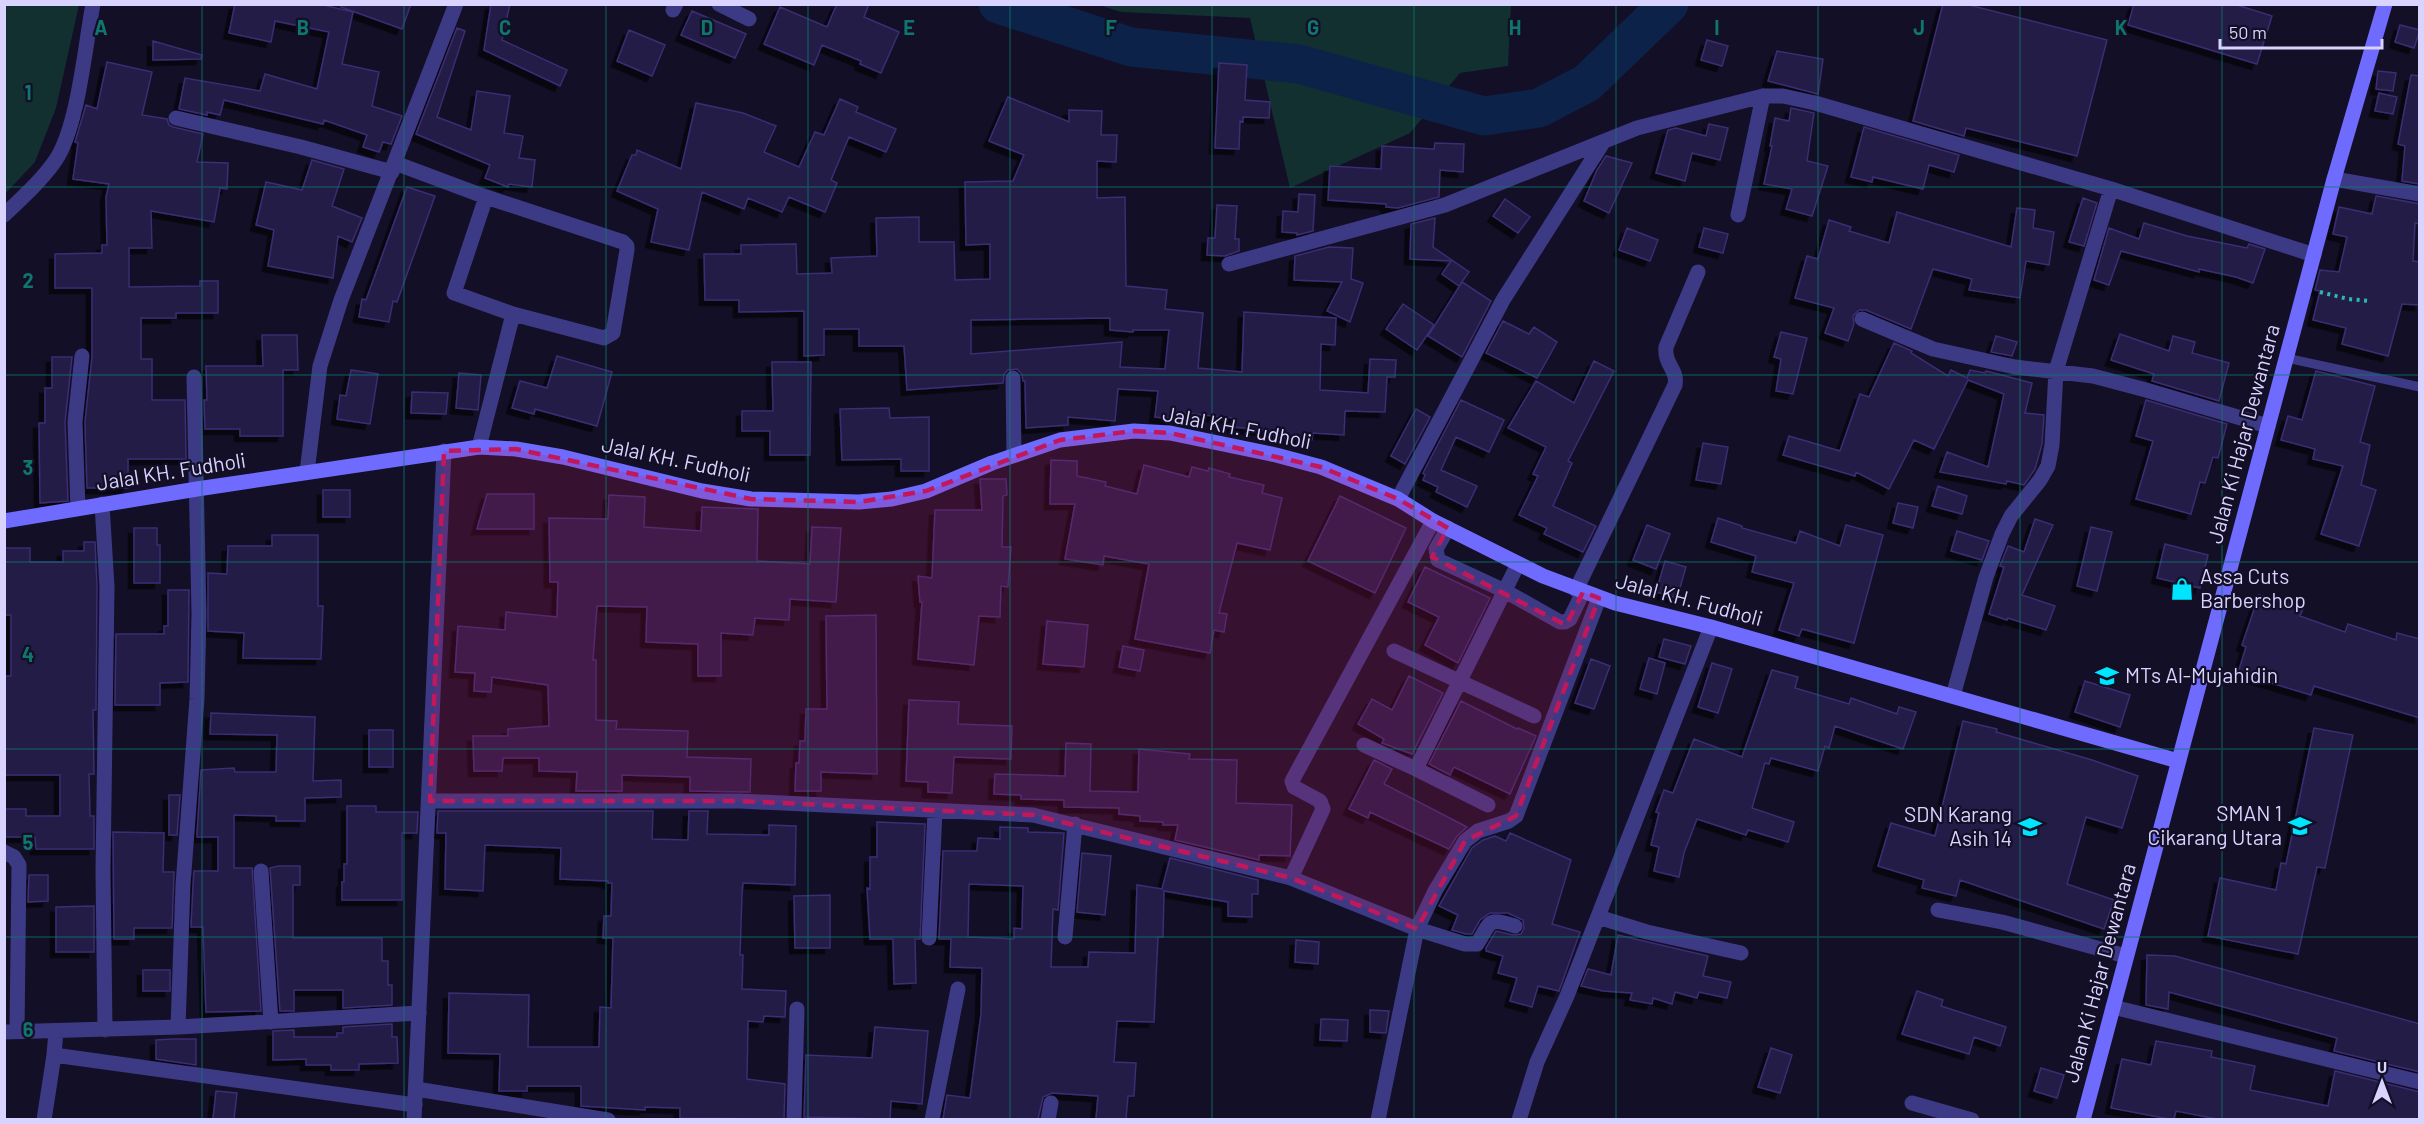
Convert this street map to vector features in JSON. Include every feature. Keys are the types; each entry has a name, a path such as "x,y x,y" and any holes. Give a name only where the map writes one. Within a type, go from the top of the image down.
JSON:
{"main road":[{"name":"Jalan Ki Hajar Dewantara","path":"2083,1119 2334,179 2385,4"},
{"name":"Jalal KH. Fudholi","path":"4,521 306,472 479,447 516,449 563,457 702,491 752,499 815,502 881,500 926,491 1014,455 1060,440 1134,431 1170,433 1276,455 1321,467 1398,500 1433,521 1518,564 1599,598 1711,627 2178,761"}],"street":[{"path":"4,215 56,159 73,113 93,4"},
{"path":"306,472 320,366 341,300 456,4"},
{"path":"719,4 749,19"},
{"path":"1738,215 1763,96"},
{"path":"1229,264 1445,205 1637,128 1763,96 1784,96 1815,103 2111,189 2314,255"},
{"path":"176,118 393,167 486,197 623,242 627,246 613,333 609,337 604,338 513,314 454,293 486,197"},
{"path":"1398,500 1503,300 1604,141"},
{"path":"2334,179 2420,194"},
{"path":"1953,696 1986,577 2002,534 2011,516 2040,480 2048,466 2052,445 2056,371 2111,189"},
{"path":"1448,528 1436,549 1438,560 1505,591 1560,622 1570,619 1579,591 1675,385 1675,373 1666,358 1666,347 1698,272"},
{"path":"479,447 513,314"},
{"path":"1862,320 1933,349 2014,367 2093,376 2268,426"},
{"path":"78,508 75,422 82,356"},
{"path":"178,1027 183,885 197,699 199,614 194,377"},
{"path":"1013,378 1014,455"},
{"path":"54,1054 415,1112 444,451"},
{"path":"102,504 107,609 103,871 105,1030"},
{"path":"1292,878 1323,808 1320,801 1294,787 1292,781 1433,521"},
{"path":"1416,770 1518,564"},
{"path":"1378,1119 1417,929 1435,891 1465,841 1478,831 1509,821 1516,816 1599,598"},
{"path":"1519,1119 1537,1062 1568,996 1711,627"},
{"path":"1394,651 1534,716"},
{"path":"1364,745 1488,805"},
{"path":"430,801 740,801 1033,815 1292,878 1417,929 1473,946 1479,942 1490,922 1499,920 1515,926"},
{"path":"929,938 935,811"},
{"path":"1065,937 1075,824"},
{"path":"4,852 14,857 19,865 11,1031 178,1027 419,1013"},
{"path":"261,871 271,1022"},
{"path":"1938,910 2002,922 2127,956"},
{"path":"1598,917 1647,932 1742,953"},
{"path":"932,1119 958,988"},
{"path":"2113,1007 2420,1082"},
{"path":"794,1119 797,1009"},
{"path":"44,1119 56,1031"},
{"path":"416,1089 608,1119"},
{"path":"1048,1119 1051,1102"},
{"path":"1912,1103 1972,1119"}],"lane":[{"path":"2286,358 2420,387"}],"path":[{"path":"2305,289 2348,299 2369,301"}],"highlighted area":[{"path":"1134,431 1170,433 1321,467 1398,499 1448,528 1432,557 1566,625 1583,592 1599,598 1516,816 1465,841 1417,929 1291,878 1033,815 740,801 430,801 444,451 516,449 751,499 859,502 926,491 1060,440"}],"green space":[{"path":"5,4 79,5 56,108 35,162 5,194"},
{"path":"1099,5 1511,5 1508,66 1460,73 1410,133 1290,188 1250,18 1121,12"}],"building":[{"path":"235,4 319,4 353,12 342,64 379,72 372,106 402,116 391,144 383,142 379,152 363,147 367,135 324,120 323,124 224,100 220,115 207,112 207,115 179,109 185,78 260,91 265,74 317,89 329,32 275,21 271,42 229,33"},
{"path":"341,4 411,4 402,29 341,7"},
{"path":"491,4 510,4 502,40 567,70 560,86 484,50"},
{"path":"837,4 869,4 864,17 899,32 881,73 860,64 861,61 822,45 814,65 764,44 780,7 827,27"},
{"path":"1943,4 1965,4 2107,40 2077,156 1966,128 1964,136 1913,121"},
{"path":"2134,4 2234,4 2272,16 2257,64 2128,25"},
{"path":"692,11 746,34 735,58 681,35"},
{"path":"2400,25 2420,30 2414,48 2395,42"},
{"path":"457,28 465,31 437,117 471,130 477,91 510,96 504,133 523,136 519,158 535,160 532,187 509,184 508,187 485,178 490,165 416,134"},
{"path":"629,30 665,45 652,76 617,61"},
{"path":"1707,40 1728,46 1722,66 1701,60"},
{"path":"153,41 202,55 201,59 153,60"},
{"path":"1777,51 1823,59 1818,94 1768,81"},
{"path":"107,62 152,72 142,115 167,119 169,125 173,127 203,134 197,162 228,163 227,189 220,188 214,222 151,211 152,248 129,248 129,287 200,286 200,281 218,281 218,313 176,313 176,318 141,318 141,359 152,359 152,400 185,400 186,459 128,459 128,488 87,488 85,422 92,357 92,288 55,288 55,254 102,253 102,245 107,245 106,197 109,184 73,179 78,143 75,142 86,105 97,109"},
{"path":"1219,63 1247,65 1245,100 1270,102 1269,118 1243,117 1243,122 1240,121 1239,149 1215,148"},
{"path":"2378,71 2396,73 2393,91 2376,89"},
{"path":"2411,75 2420,76 2420,184 2402,181 2405,146 2398,144"},
{"path":"2379,93 2397,97 2393,114 2375,111"},
{"path":"1008,97 1069,122 1069,110 1102,111 1101,135 1117,135 1116,162 1097,161 1097,198 1125,197 1126,286 1167,290 1165,309 1203,313 1198,368 1242,372 1244,312 1336,318 1335,345 1321,344 1320,390 1368,393 1370,359 1396,360 1395,377 1387,377 1385,412 1345,411 1344,435 1313,433 1312,440 1274,437 1274,431 1233,427 1234,418 1174,412 1174,419 1155,417 1158,391 1118,389 1115,421 1068,417 1068,425 1026,428 1025,381 1017,369 1008,370 1004,374 1003,383 907,390 904,346 859,346 859,329 824,329 824,355 804,356 804,311 739,312 739,300 705,300 704,254 741,254 741,245 796,244 797,274 832,273 831,258 877,256 876,218 919,217 919,242 954,242 955,280 990,279 990,244 966,245 965,182 1013,181 1024,155 989,141","holes":["1110,318 1110,330 1133,332 1133,330 1169,330 1165,369 1120,367 1122,342 971,354 971,320"]},
{"path":"840,99 858,107 856,112 896,129 886,152 849,137 831,180 837,183 825,212 789,197 782,212 748,198 744,209 702,192 689,250 651,242 658,209 617,191 632,155 636,155 637,150 681,169 696,103 743,113 776,126 764,152 799,167 815,132 824,135"},
{"path":"1791,108 1814,113 1807,161 1828,166 1812,216 1786,209 1792,189 1764,184 1775,118 1789,121"},
{"path":"1709,124 1728,128 1720,160 1692,153 1685,181 1656,173 1668,130 1676,128 1706,136"},
{"path":"1864,127 1959,155 1954,172 1929,165 1923,189 1873,177 1872,182 1851,177"},
{"path":"1435,143 1464,144 1463,172 1440,170 1439,197 1398,208 1386,207 1386,204 1328,200 1330,166 1381,169 1382,146 1434,149"},
{"path":"1606,156 1632,163 1609,213 1584,201 1597,170"},
{"path":"312,160 344,169 332,206 362,218 352,242 338,236 333,278 268,266 274,230 256,225 266,182 302,190"},
{"path":"407,187 435,196 397,302 393,301 389,322 359,317 362,299 366,300"},
{"path":"1299,194 1315,195 1313,231 1297,235 1297,233 1282,232 1283,211 1298,212"},
{"path":"2376,196 2420,204 2420,224 2415,223 2413,261 2420,262 2420,305 2402,304 2388,356 2342,344 2346,328 2313,320 2320,291 2315,290 2320,270 2339,272 2347,237 2333,234 2339,207 2372,214"},
{"path":"2083,198 2097,203 2084,246 2069,242"},
{"path":"1505,199 1530,217 1518,233 1493,216"},
{"path":"1217,205 1237,206 1235,239 1239,239 1239,251 1225,256 1207,255 1208,238 1215,238"},
{"path":"2017,208 2035,210 2033,228 2054,232 2049,265 2026,261 2020,298 1969,290 1972,279 1933,269 1911,329 1866,310 1859,310 1853,316 1854,324 1848,341 1825,333 1834,308 1795,298 1807,256 1818,259 1829,220 1851,227 1849,231 1889,243 1897,212 2011,247"},
{"path":"1435,218 1433,247 1469,272 1459,286 1442,274 1451,261 1410,259 1411,224"},
{"path":"2144,223 2187,236 2247,248 2249,244 2265,249 2253,283 2199,269 2199,272 2121,251 2109,285 2094,280 2109,228 2139,239"},
{"path":"1627,228 1658,240 1650,261 1619,250"},
{"path":"1704,228 1728,234 1723,253 1699,247"},
{"path":"1329,247 1353,248 1351,279 1363,283 1350,322 1327,311 1342,282 1294,280 1295,256"},
{"path":"1462,282 1491,301 1462,357 1428,336"},
{"path":"1403,304 1434,325 1417,350 1386,329"},
{"path":"1503,321 1529,334 1534,327 1557,342 1537,378 1486,353"},
{"path":"1781,332 1807,338 1793,394 1776,391 1781,359 1774,357"},
{"path":"2120,334 2169,351 2173,336 2195,342 2192,353 2229,363 2219,401 2152,381 2154,374 2111,360"},
{"path":"262,335 297,335 298,370 283,370 283,436 240,436 240,429 205,429 206,366 263,366"},
{"path":"1996,336 2017,342 2012,356 1991,352"},
{"path":"1894,343 1912,351 1911,353 1948,376 1951,370 1967,378 1970,370 1985,373 1986,371 2032,383 2025,413 2044,415 2042,444 2035,469 2024,485 1940,472 1947,452 1988,467 2004,394 1968,380 1934,449 1914,440 1889,489 1856,472 1855,476 1783,455 1789,436 1840,451 1860,394 1869,397"},
{"path":"557,356 612,372 597,426 535,409 534,414 512,408 520,381 547,388"},
{"path":"52,357 72,357 65,422 68,501 40,503 39,423 45,423 45,388 52,388"},
{"path":"1594,361 1614,371 1568,461 1572,463 1553,506 1596,526 1583,552 1544,534 1547,528 1519,515 1538,476 1533,474 1546,447 1508,428 1536,381 1574,403"},
{"path":"772,362 811,362 810,455 770,455 770,431 742,431 742,411 773,411"},
{"path":"351,370 378,374 370,424 337,419 340,395 346,396"},
{"path":"2316,371 2375,386 2360,442 2370,445 2361,485 2376,490 2359,546 2321,534 2343,466 2313,459 2315,449 2281,440 2288,416 2302,420"},
{"path":"459,373 481,375 478,410 456,408"},
{"path":"412,392 448,393 446,414 411,413"},
{"path":"1461,400 1504,420 1489,452 1456,437 1441,470 1477,486 1467,507 1436,492 1438,487 1423,480 1425,475 1423,473"},
{"path":"2146,400 2227,424 2218,458 2213,457 2205,483 2200,482 2191,514 2136,499 2153,441 2136,436"},
{"path":"889,408 890,418 929,417 929,471 901,471 901,459 842,460 840,409"},
{"path":"1416,409 1430,417 1405,464 1391,456"},
{"path":"1703,443 1728,447 1721,484 1696,480"},
{"path":"1051,460 1077,461 1077,476 1106,482 1105,486 1137,494 1144,465 1189,477 1192,467 1208,471 1209,468 1230,474 1229,477 1264,485 1262,493 1282,498 1270,550 1237,543 1219,613 1227,614 1224,632 1214,630 1210,653 1135,639 1149,564 1104,556 1103,565 1065,559 1075,504 1050,504"},
{"path":"980,479 1006,479 1007,495 1003,496 1002,547 1011,547 1008,587 1001,586 1000,617 979,616 974,665 918,659 922,602 920,602 918,576 932,578 935,510 982,510"},
{"path":"1938,486 1967,496 1962,514 1932,506"},
{"path":"323,490 350,490 350,517 323,517"},
{"path":"487,494 534,494 534,529 477,529"},
{"path":"609,495 645,497 644,527 701,531 702,507 758,509 757,561 810,564 812,527 841,528 836,602 790,599 789,620 755,618 753,635 721,633 721,676 698,676 698,644 646,642 647,607 597,606 593,660 596,660 596,720 617,721 616,729 688,731 687,757 751,759 750,792 690,791 690,777 622,775 622,791 576,791 577,772 539,771 539,758 503,758 502,771 474,771 473,736 508,736 508,729 549,726 548,685 492,677 491,692 474,691 475,673 455,672 458,626 505,630 506,612 557,617 558,582 550,582 549,518 608,519"},
{"path":"1340,496 1406,528 1375,593 1308,561"},
{"path":"1898,503 1918,507 1913,528 1893,523"},
{"path":"1718,518 1742,526 1742,528 1796,543 1800,531 1840,546 1846,525 1883,535 1854,643 1802,629 1799,636 1779,630 1794,583 1752,572 1756,556 1711,542"},
{"path":"2035,519 2053,525 2022,595 2055,606 2046,630 1989,614 2004,567 2000,566 2008,546 2024,552"},
{"path":"1647,525 1670,534 1656,569 1633,560"},
{"path":"2091,527 2112,532 2097,591 2077,586"},
{"path":"134,528 157,528 157,545 160,545 160,583 134,583"},
{"path":"1957,531 1989,541 1982,560 1951,551"},
{"path":"272,535 318,535 318,606 323,606 321,659 243,658 244,633 208,631 208,573 227,574 228,546 272,546"},
{"path":"84,542 95,542 97,587 96,710 93,710 94,774 89,774 90,816 94,816 94,849 36,849 35,837 4,837 4,809 26,809 26,816 60,816 60,775 4,775 4,676 11,676 11,615 4,615 4,548 30,548 30,562 63,562 63,551 84,551"},
{"path":"2165,544 2208,555 2200,588 2157,578"},
{"path":"1665,561 1686,567 1677,598 1656,592"},
{"path":"1425,567 1490,598 1458,663 1425,645 1439,617 1408,602"},
{"path":"168,590 189,590 188,682 160,683 160,705 115,705 116,634 164,634 164,626 168,626"},
{"path":"2259,595 2303,609 2300,616 2345,632 2348,624 2396,640 2397,633 2420,639 2420,718 2314,686 2311,695 2238,673 2246,647 2242,645"},
{"path":"876,615 877,774 821,772 821,791 795,791 800,741 805,741 806,709 827,709 826,616"},
{"path":"1047,621 1088,625 1084,667 1043,664"},
{"path":"1664,639 1691,646 1685,664 1659,657"},
{"path":"1123,646 1144,650 1140,671 1119,667"},
{"path":"1649,658 1665,663 1657,694 1640,689"},
{"path":"1591,659 1610,666 1594,709 1575,703"},
{"path":"1712,663 1732,669 1718,713 1698,707"},
{"path":"1772,670 1798,677 1795,688 1849,704 1851,698 1897,714 1899,707 1916,712 1903,749 1835,726 1829,748 1825,746 1818,771 1771,758 1769,764 1765,763 1752,808 1794,822 1788,842 1748,830 1746,835 1697,819 1684,853 1679,877 1654,871 1659,847 1651,845 1659,813 1656,812 1664,790 1673,793 1694,739 1742,757"},
{"path":"1409,676 1443,693 1412,754 1382,743 1384,739 1358,724 1372,699 1392,710"},
{"path":"2085,681 2130,695 2120,727 2075,712"},
{"path":"909,700 959,702 958,724 1012,726 1011,759 954,757 952,793 928,792 928,782 906,781"},
{"path":"1461,701 1536,736 1510,794 1454,767 1450,775 1429,764"},
{"path":"211,713 315,717 313,781 341,780 341,797 305,798 305,821 276,821 276,816 234,815 234,868 252,868 261,1011 206,1012 203,927 191,927 193,886 194,871 218,871 218,837 197,837 201,770 234,768 235,772 276,772 277,735 210,734"},
{"name":"SDN Karang Asih 14","path":"1963,721 1997,729 1996,732 2138,776 2122,828 2086,817 2067,884 2114,900 2104,929 1960,880 1956,896 1922,888 1924,880 1878,866 1891,823 1935,836"},
{"path":"2314,728 2353,735 2325,868 2317,867 2298,954 2208,936 2220,878 2276,890 2281,863 2286,864"},
{"path":"369,730 393,730 393,767 369,767"},
{"path":"1066,743 1091,744 1090,791 1138,792 1139,749 1190,754 1189,759 1237,760 1236,803 1292,805 1290,856 1259,855 1259,860 1175,840 1178,825 1140,821 1140,816 1119,814 1119,808 1064,807 1064,800 1021,799 1021,795 994,794 995,774 1065,776"},
{"path":"1374,760 1392,769 1384,784 1467,827 1457,836 1449,849 1370,812 1368,818 1349,809"},
{"path":"169,795 180,795 177,835 169,835"},
{"path":"347,806 376,806 376,812 418,812 417,833 402,833 402,900 342,900 344,864 347,864"},
{"path":"438,811 653,811 652,839 688,840 689,811 708,811 707,834 769,835 769,825 796,826 795,885 743,883 742,894 740,955 743,955 742,989 786,991 785,1017 764,1016 763,1022 748,1021 747,1079 785,1084 784,1119 680,1118 680,1108 645,1107 645,1110 581,1106 581,1086 527,1086 527,1091 499,1091 500,1054 448,1053 449,993 529,995 528,1047 599,1047 600,1007 611,1008 613,938 603,938 604,916 611,916 612,883 560,879 561,848 485,845 483,891 445,889 446,833 437,833"},
{"path":"877,822 925,824 920,939 915,939 916,983 894,984 893,939 870,939 867,888 870,889 870,857 877,857"},
{"path":"1000,827 1028,828 1028,832 1064,833 1058,910 1053,909 1051,967 1088,967 1089,952 1135,953 1137,885 1162,889 1170,858 1258,880 1258,894 1252,894 1252,917 1228,916 1228,902 1164,891 1163,937 1158,937 1154,1022 1117,1021 1114,1062 1136,1063 1134,1096 1128,1096 1126,1119 1096,1119 1098,1096 1052,1093 1043,1097 1038,1119 943,1119 947,1095 970,1098 981,1014 982,968 950,967 951,939 939,939 943,851 977,851 978,838 1000,839","holes":["969,884 1023,886 1022,929 1014,928 1014,939 968,937"]},
{"path":"113,832 164,833 163,872 174,872 172,928 134,928 134,939 114,939"},
{"path":"1510,833 1571,860 1552,924 1580,932 1559,991 1538,986 1532,1007 1510,1001 1517,978 1498,973 1503,956 1486,951 1496,931 1513,935 1521,934 1524,928 1523,920 1508,913 1490,913 1480,920 1472,934 1466,934 1452,930 1458,915 1439,906 1472,848 1483,840 1495,836 1506,841"},
{"path":"1082,853 1111,856 1105,915 1077,912"},
{"path":"300,866 300,885 293,885 293,938 382,938 382,961 388,961 388,985 392,985 392,1005 343,1008 343,990 294,990 294,1011 280,1011 270,868"},
{"path":"29,875 48,875 48,901 28,902"},
{"path":"830,895 830,948 795,948 794,896"},
{"path":"94,906 94,952 56,952 56,907"},
{"path":"1618,935 1708,956 1703,976 1731,982 1727,998 1699,992 1697,998 1675,992 1672,1004 1653,998 1652,1004 1630,1000 1632,993 1603,991 1581,986 1588,969 1611,975"},
{"path":"1296,940 1319,942 1318,964 1295,962"},
{"path":"2147,955 2175,956 2420,1024 2420,1072 2334,1051 2337,1038 2169,992 2168,1009 2146,1005"},
{"path":"143,970 170,970 170,991 143,991"},
{"path":"1917,991 1943,1000 1941,1006 2006,1027 2000,1046 1974,1037 1969,1054 1902,1034"},
{"path":"1370,1010 1389,1011 1386,1033 1370,1032"},
{"path":"1321,1019 1348,1020 1347,1041 1320,1040"},
{"path":"392,1024 392,1037 397,1037 398,1063 359,1064 359,1070 331,1070 331,1065 306,1065 306,1059 273,1060 273,1031 294,1030 294,1037 337,1037 337,1033 343,1033 343,1027"},
{"path":"875,1027 928,1031 922,1104 891,1101 890,1119 804,1117 806,1055 872,1058"},
{"path":"196,1039 196,1065 156,1059 156,1040"},
{"path":"2156,1041 2212,1051 2211,1057 2255,1066 2250,1090 2328,1106 2335,1071 2420,1092 2420,1119 2217,1119 2176,1111 2174,1119 2169,1119 2111,1108 2122,1059 2151,1065"},
{"path":"1771,1048 1792,1055 1780,1093 1758,1087"},
{"path":"2041,1068 2064,1075 2057,1098 2034,1091"},
{"path":"216,1091 237,1093 234,1119 213,1119"}],"waterway":[{"path":"998,4 1131,47 1299,64 1484,116 1539,108 1587,83 1669,4"}],"place":[{"name":"Assa Cuts Barbershop","path":"2182,589"},
{"name":"MTs Al-Mujahidin","path":"2107,676"},
{"name":"SMAN 1 Cikarang Utara","path":"2300,826"},
{"name":"SDN Karang Asih 14","path":"2030,827"}]}
